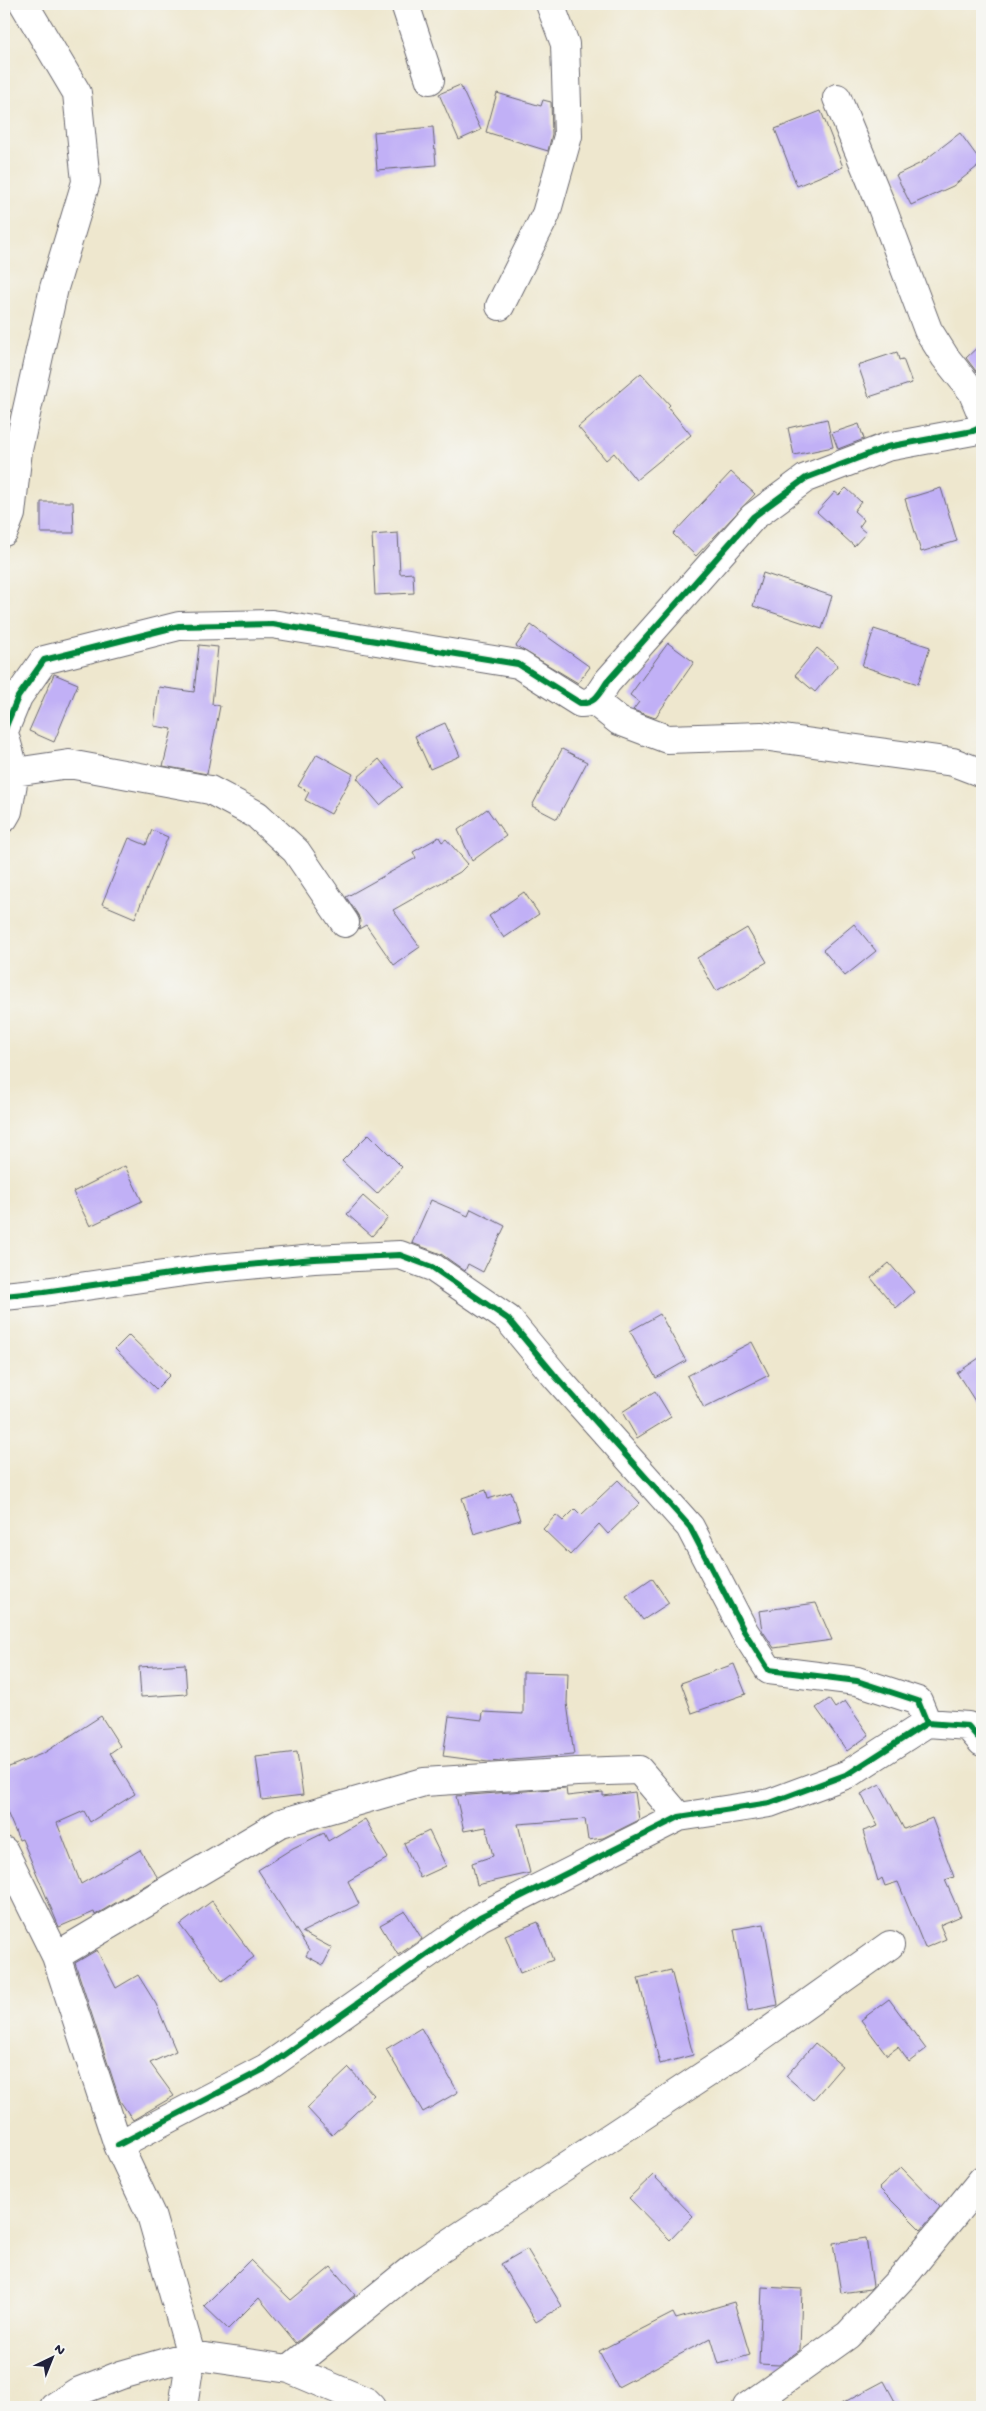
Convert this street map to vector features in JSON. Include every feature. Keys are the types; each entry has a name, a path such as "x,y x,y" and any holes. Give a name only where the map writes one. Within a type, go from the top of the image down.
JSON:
{"street":[{"path":"4,532 11,514 18,450 54,288 86,182 77,94 24,4"},
{"path":"405,4 430,80"},
{"path":"500,306 546,214 568,136 565,44 550,4"},
{"path":"837,98 881,205 928,330 945,357 972,391 982,415"},
{"path":"4,818 8,811 15,772 4,732 18,697 44,660 179,626 272,624 518,664 580,704 594,701 607,682 753,517 806,478 887,446 973,431 982,426"},
{"path":"594,701 619,721 668,739 762,736 953,762 982,773"},
{"path":"15,772 69,764 210,790 257,815 296,851 345,924"},
{"path":"4,1296 205,1269 314,1260 400,1255 432,1267 508,1319 557,1378 690,1527 744,1631 768,1670 857,1681 918,1702 928,1723"},
{"path":"118,2145 266,2068 480,1917 679,1817 770,1803 848,1774 928,1723 968,1726 982,1742"},
{"path":"56,1956 280,1823 424,1782 639,1770 679,1817"},
{"path":"4,1851 56,1956 118,2145 152,2215 191,2355 183,2407"},
{"path":"288,2369 418,2264 738,2053 890,1945"},
{"path":"750,2406 848,2335 908,2271 982,2180"},
{"path":"54,2407 76,2392 121,2375 191,2355 288,2369 365,2401 371,2407"}],"building":[{"path":"460,85 481,130 459,140 439,94"},
{"path":"497,93 541,106 543,100 551,102 552,134 548,151 486,132"},
{"path":"821,111 843,167 797,186 775,129"},
{"path":"433,127 436,165 377,170 374,132"},
{"path":"960,133 982,163 953,186 911,205 896,175 921,163"},
{"path":"982,343 982,379 966,358"},
{"path":"897,352 899,360 903,359 912,383 869,397 858,365"},
{"path":"641,373 670,405 668,407 691,435 636,480 614,453 606,460 578,427"},
{"path":"827,419 833,447 794,455 788,428"},
{"path":"859,424 864,439 838,449 832,433"},
{"path":"731,472 755,494 696,556 673,534"},
{"path":"846,488 861,502 854,511 864,520 859,527 866,533 854,546 817,512 835,492 839,495"},
{"path":"941,488 957,541 921,552 905,499"},
{"path":"41,502 73,502 74,533 41,533"},
{"path":"398,533 400,574 413,573 414,593 375,595 372,535"},
{"path":"763,573 832,596 822,629 753,606"},
{"path":"531,625 590,667 578,683 516,646"},
{"path":"874,629 930,647 918,684 862,666"},
{"path":"668,643 694,662 655,718 633,710 639,702 630,695"},
{"path":"199,645 218,647 212,704 220,706 207,774 163,766 172,729 154,726 159,687 194,692"},
{"path":"817,648 838,665 815,692 795,675"},
{"path":"54,674 78,684 54,742 29,731"},
{"path":"445,723 460,756 430,769 415,736"},
{"path":"562,749 587,762 557,819 532,806"},
{"path":"317,754 353,774 331,814 305,800 309,792 298,786"},
{"path":"379,759 402,787 380,805 357,778"},
{"path":"487,809 506,836 472,861 458,830"},
{"path":"152,830 168,837 135,918 102,904 129,838 146,845"},
{"path":"439,837 442,842 446,839 468,864 460,872 393,910 420,947 394,965 366,925 359,929 360,921 358,915 346,897 416,858 413,852"},
{"path":"524,892 539,914 504,938 489,916"},
{"path":"854,924 876,951 845,976 823,950"},
{"path":"747,928 767,962 716,991 697,958"},
{"path":"369,1134 402,1167 377,1194 342,1161"},
{"path":"125,1166 142,1201 90,1226 73,1192"},
{"path":"363,1196 388,1218 372,1236 347,1214"},
{"path":"431,1200 468,1216 471,1209 505,1226 483,1272 468,1264 465,1271 441,1254 412,1243"},
{"path":"889,1263 914,1292 896,1308 871,1278"},
{"path":"660,1314 686,1361 656,1378 630,1331"},
{"path":"129,1335 170,1375 156,1389 115,1349"},
{"path":"752,1342 769,1375 704,1408 687,1376"},
{"path":"982,1356 982,1412 957,1373"},
{"path":"655,1391 671,1417 637,1438 622,1412"},
{"path":"618,1480 640,1503 608,1534 599,1524 570,1555 543,1529 556,1515 563,1521 575,1509 581,1515"},
{"path":"486,1490 488,1499 511,1492 520,1520 474,1534 462,1498"},
{"path":"652,1578 669,1603 643,1620 626,1596"},
{"path":"816,1603 832,1640 774,1648 762,1630 759,1611"},
{"path":"185,1664 187,1694 141,1697 139,1667"},
{"path":"734,1664 746,1694 692,1713 681,1683"},
{"path":"523,1672 568,1673 567,1703 574,1755 488,1762 443,1756 449,1716 482,1720 483,1712 523,1714"},
{"path":"829,1699 835,1708 845,1701 869,1735 847,1751 816,1708"},
{"path":"101,1716 120,1746 110,1753 135,1794 90,1822 84,1811 57,1823 81,1884 140,1850 158,1878 95,1915 94,1912 59,1927 22,1839 19,1840 4,1805 4,1769 44,1753"},
{"path":"297,1752 303,1795 262,1800 256,1757"},
{"path":"880,1784 904,1829 932,1818 954,1877 945,1880 961,1916 940,1925 946,1939 925,1948 898,1882 885,1886 882,1878 878,1881 863,1831 878,1826 861,1794"},
{"path":"566,1788 567,1796 603,1792 603,1796 635,1792 639,1820 603,1838 588,1840 585,1819 518,1824 530,1873 477,1885 472,1863 493,1856 486,1827 464,1831 456,1796"},
{"path":"365,1819 388,1858 348,1881 359,1904 302,1932 332,1948 323,1965 306,1956 309,1950 258,1870 293,1848 324,1833 328,1841"},
{"path":"429,1831 446,1866 420,1878 404,1843"},
{"path":"212,1901 254,1957 222,1981 180,1925"},
{"path":"405,1911 422,1939 398,1955 380,1925"},
{"path":"538,1922 553,1960 520,1973 505,1935"},
{"path":"764,1924 778,2005 748,2011 734,1929"},
{"path":"97,1950 116,1988 138,1975 156,2004 176,2051 150,2063 174,2096 133,2120 120,2101 75,1963"},
{"path":"671,1970 693,2055 660,2064 638,1978"},
{"path":"889,1999 926,2049 909,2062 898,2047 887,2055 861,2020"},
{"path":"421,2028 458,2092 423,2112 386,2049"},
{"path":"815,2043 842,2066 813,2100 786,2076"},
{"path":"349,2068 374,2095 332,2135 307,2108"},
{"path":"901,2167 940,2207 921,2230 879,2188"},
{"path":"653,2175 693,2216 670,2240 629,2198"},
{"path":"866,2238 873,2286 870,2289 841,2293 833,2243"},
{"path":"527,2249 562,2306 536,2322 501,2264"},
{"path":"250,2260 291,2300 331,2267 355,2295 296,2343 259,2298 228,2329 204,2306"},
{"path":"762,2287 802,2289 800,2350 779,2365 759,2364"},
{"path":"734,2302 750,2355 719,2364 711,2338 618,2387 599,2351 673,2313 676,2319"},
{"path":"884,2381 898,2407 835,2407"}],"cycle path":[{"path":"4,731 18,697 44,660 179,626 272,624 518,664 580,703 589,702 596,697 607,682 753,517 806,478 887,447 973,431 982,427"},
{"path":"4,1296 205,1269 314,1259 400,1255 432,1267 508,1319 557,1378 690,1527 744,1631 769,1670 857,1681 918,1701 927,1723"},
{"path":"118,2145 266,2068 480,1917 679,1817 770,1803 848,1774 927,1723 968,1726 982,1742"}]}
